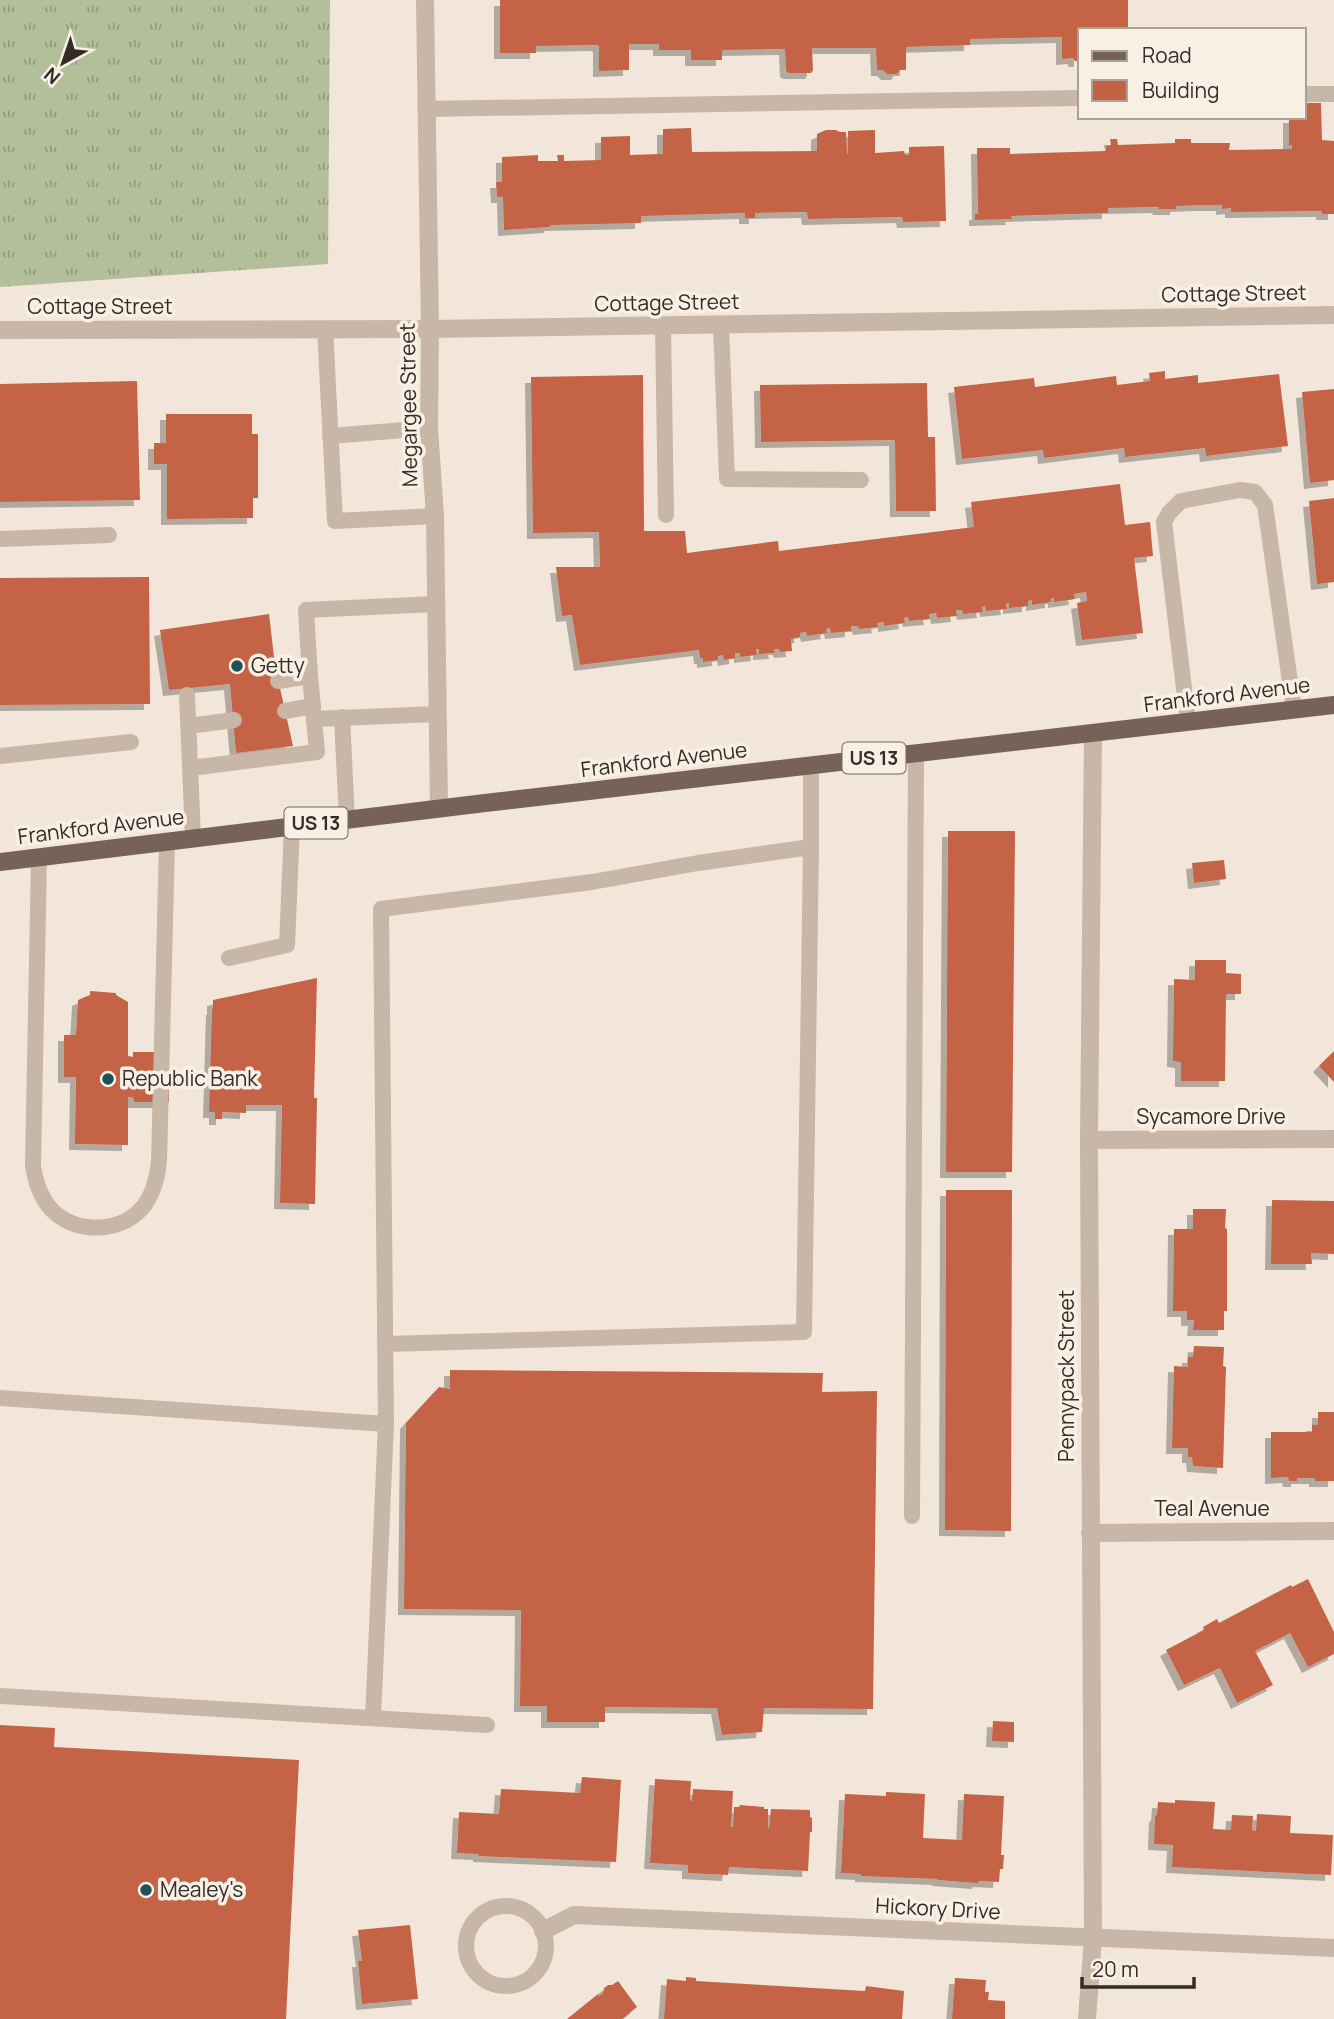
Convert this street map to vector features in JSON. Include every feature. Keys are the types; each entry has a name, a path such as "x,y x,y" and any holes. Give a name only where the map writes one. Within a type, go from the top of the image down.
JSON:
{"main road":[{"name":"Frankford Avenue","path":"0,862 439,808 1334,705"}],"street":[{"name":"Megargee Street","path":"425,0 429,428 435,516 439,808"},
{"name":"Cottage Street","path":"0,330 721,326 1334,315"},
{"name":"Pennypack Street","path":"1087,2019 1093,1938 1089,1140 1094,733"},
{"name":"Sycamore Drive","path":"1089,1140 1334,1139"},
{"name":"Teal Avenue","path":"1090,1532 1334,1531"},
{"name":"Hickory Drive","path":"544,1931 574,1915 1334,1948"}],"lane":[{"path":"1306,94 1334,94"},
{"path":"427,108 1078,98"},
{"path":"663,326 666,515"},
{"path":"721,326 727,479 861,480"},
{"path":"325,329 335,521 435,516"},
{"path":"330,436 429,428"},
{"path":"1188,722 1164,522 1181,501 1240,490 1255,492 1265,505 1294,710"},
{"path":"0,539 109,535"},
{"path":"191,768 317,752 306,610 435,604"},
{"path":"278,681 310,676"},
{"path":"187,695 193,838"},
{"path":"285,711 342,717 437,714"},
{"path":"342,717 347,820"},
{"path":"189,726 234,720"},
{"path":"0,756 131,742"},
{"path":"912,1516 916,753"},
{"path":"385,1343 804,1332 811,766"},
{"path":"229,958 287,945 292,826"},
{"path":"39,858 33,1166 37,1185 46,1203 60,1217 79,1225 99,1228 118,1224 136,1215 149,1200 157,1181 167,841"},
{"path":"373,1718 386,1424 381,909 592,881 811,847"},
{"path":"0,1398 386,1424"},
{"path":"0,1696 487,1725"},
{"path":"498,1906 525,1910 536,1919 544,1931 547,1944 545,1958 538,1971 515,1986 488,1982 476,1973 468,1962 467,1934 484,1912 498,1906"}],"green space":[{"path":"0,0 330,0 328,264 0,287"}],"building":[{"path":"500,0 1128,0 1128,28 1078,28 1078,61 1073,58 1062,59 1062,37 970,39 970,45 906,47 906,70 900,70 897,74 877,70 876,48 812,48 811,73 786,71 785,49 722,50 722,60 691,60 691,50 659,50 659,44 629,44 629,70 599,71 597,45 536,46 536,53 500,53"},
{"path":"1306,103 1321,103 1322,140 1334,141 1334,214 1322,214 1322,211 1231,212 1231,208 1222,209 1222,205 1200,205 1176,206 1176,209 1108,208 1108,213 1011,216 1012,219 975,220 975,214 978,214 977,148 1010,148 1010,154 1106,151 1106,146 1111,145 1110,139 1117,139 1118,145 1175,143 1175,139 1191,139 1191,143 1230,143 1229,150 1292,149 1292,145 1289,146 1289,119 1306,119"},
{"path":"691,128 692,152 817,151 817,134 826,130 846,132 847,154 848,131 875,130 875,153 904,151 905,155 909,155 909,147 944,146 946,221 903,222 902,217 808,219 807,212 755,213 755,218 745,218 745,213 641,216 641,223 550,225 504,230 503,197 497,197 496,182 502,182 502,157 538,155 538,161 558,161 557,155 564,155 564,161 601,160 601,137 630,136 630,155 663,154 663,129"},
{"path":"1165,371 1165,379 1198,375 1198,383 1279,374 1288,446 1206,456 1205,448 1125,457 1124,448 1044,458 1043,450 962,459 954,387 1034,378 1035,387 1116,376 1117,385 1150,381 1149,373"},
{"path":"643,375 644,531 685,531 687,553 778,541 779,551 974,527 971,502 1120,484 1125,525 1150,522 1153,556 1134,558 1143,633 1082,640 1077,603 1087,601 1086,592 1074,594 1075,599 1054,602 1054,598 1051,598 1051,602 1032,605 1032,600 1028,601 1028,606 1009,608 1009,603 1006,604 1007,609 986,611 985,606 982,607 983,612 963,614 962,610 956,610 957,616 937,618 936,613 929,614 930,619 909,621 908,617 904,618 905,623 884,626 884,622 877,623 878,627 859,629 858,626 851,626 851,631 831,633 830,628 826,629 827,633 807,636 806,632 800,633 800,637 791,639 792,651 780,652 779,649 774,649 775,653 759,654 759,649 756,649 757,655 740,657 740,653 735,653 735,658 724,660 723,655 718,656 718,660 703,662 699,650 580,665 572,615 562,616 556,567 600,567 599,532 533,533 531,377"},
{"path":"137,381 140,500 0,502 0,384"},
{"path":"927,383 928,437 935,437 936,511 896,511 895,440 761,442 760,385"},
{"path":"1334,389 1334,480 1310,483 1302,392"},
{"path":"166,414 252,414 252,434 258,434 258,498 253,498 253,518 167,519 167,464 154,464 154,443 166,443"},
{"path":"1334,498 1334,582 1317,584 1309,501"},
{"path":"149,577 150,704 0,705 0,578"},
{"path":"269,614 275,666 293,746 236,753 230,684 169,690 160,630"},
{"path":"948,831 1015,831 1012,1172 946,1172"},
{"path":"1224,860 1226,879 1194,883 1192,863"},
{"path":"1195,960 1226,960 1226,973 1241,974 1241,994 1226,994 1225,1081 1181,1081 1181,1062 1173,1061 1174,979 1195,980"},
{"path":"317,978 315,1204 280,1203 282,1105 246,1105 246,1113 222,1112 222,1119 215,1119 215,1112 209,1112 213,1000"},
{"path":"90,991 116,993 128,1002 128,1056 133,1057 133,1052 169,1052 169,1102 134,1102 133,1097 128,1097 128,1145 75,1144 76,1077 64,1077 64,1035 76,1035 78,1000 90,995"},
{"path":"1334,1051 1334,1082 1319,1066"},
{"path":"946,1190 1012,1190 1011,1531 945,1530"},
{"path":"1272,1200 1334,1201 1334,1254 1311,1253 1312,1264 1271,1264"},
{"path":"1193,1209 1226,1209 1227,1311 1224,1311 1224,1330 1193,1330 1194,1320 1187,1320 1187,1311 1173,1311 1174,1229 1193,1229"},
{"path":"1194,1346 1224,1347 1223,1366 1226,1367 1223,1468 1193,1466 1192,1457 1188,1457 1188,1448 1172,1448 1174,1366 1188,1367 1188,1357 1193,1357"},
{"path":"450,1370 823,1373 822,1392 877,1391 873,1709 764,1708 762,1732 722,1735 717,1708 605,1707 605,1722 547,1722 547,1706 520,1706 521,1610 404,1609 406,1423 439,1387 450,1389"},
{"path":"1318,1412 1334,1412 1334,1481 1297,1478 1297,1481 1289,1481 1288,1477 1271,1478 1271,1432 1312,1432 1312,1425 1318,1425"},
{"path":"1308,1579 1334,1632 1334,1654 1308,1667 1290,1633 1255,1651 1273,1685 1237,1703 1220,1668 1184,1685 1166,1650 1204,1630 1203,1627 1217,1619 1219,1623 1291,1585 1292,1587"},
{"path":"993,1721 1014,1722 1014,1742 992,1741"},
{"name":"Mealey's","path":"0,1725 55,1728 54,1747 299,1760 286,2019 0,2019"},
{"path":"582,1777 621,1780 616,1862 457,1853 459,1812 499,1814 501,1789 580,1793"},
{"path":"655,1779 691,1781 692,1801 693,1789 733,1791 731,1827 734,1807 740,1805 768,1809 769,1829 771,1809 810,1810 812,1832 808,1871 729,1867 728,1875 688,1873 688,1865 650,1863"},
{"path":"886,1792 925,1794 923,1838 962,1840 964,1794 1004,1796 1001,1855 1004,1855 999,1882 978,1883 841,1873 845,1794 886,1796"},
{"path":"1175,1800 1215,1802 1213,1829 1231,1830 1232,1815 1253,1816 1252,1830 1256,1831 1257,1814 1291,1816 1290,1833 1333,1835 1331,1875 1172,1867 1173,1845 1154,1844 1155,1816 1158,1802 1175,1803"},
{"path":"410,1925 418,1999 362,2004 358,1961 362,1961 358,1930"},
{"path":"686,1977 696,1978 696,1981 865,1991 866,1986 904,1991 902,2019 664,2019 667,1979 686,1981"},
{"path":"955,1978 986,1980 985,1992 989,1992 988,2000 1005,2001 1005,2019 952,2019"},
{"path":"618,1981 637,2007 622,2019 567,2019 598,1994 599,1996 603,1993 608,1985"}],"place":[{"name":"Getty","path":"237,666"},
{"name":"Republic Bank","path":"108,1079"},
{"name":"Mealey's","path":"146,1890"}]}
